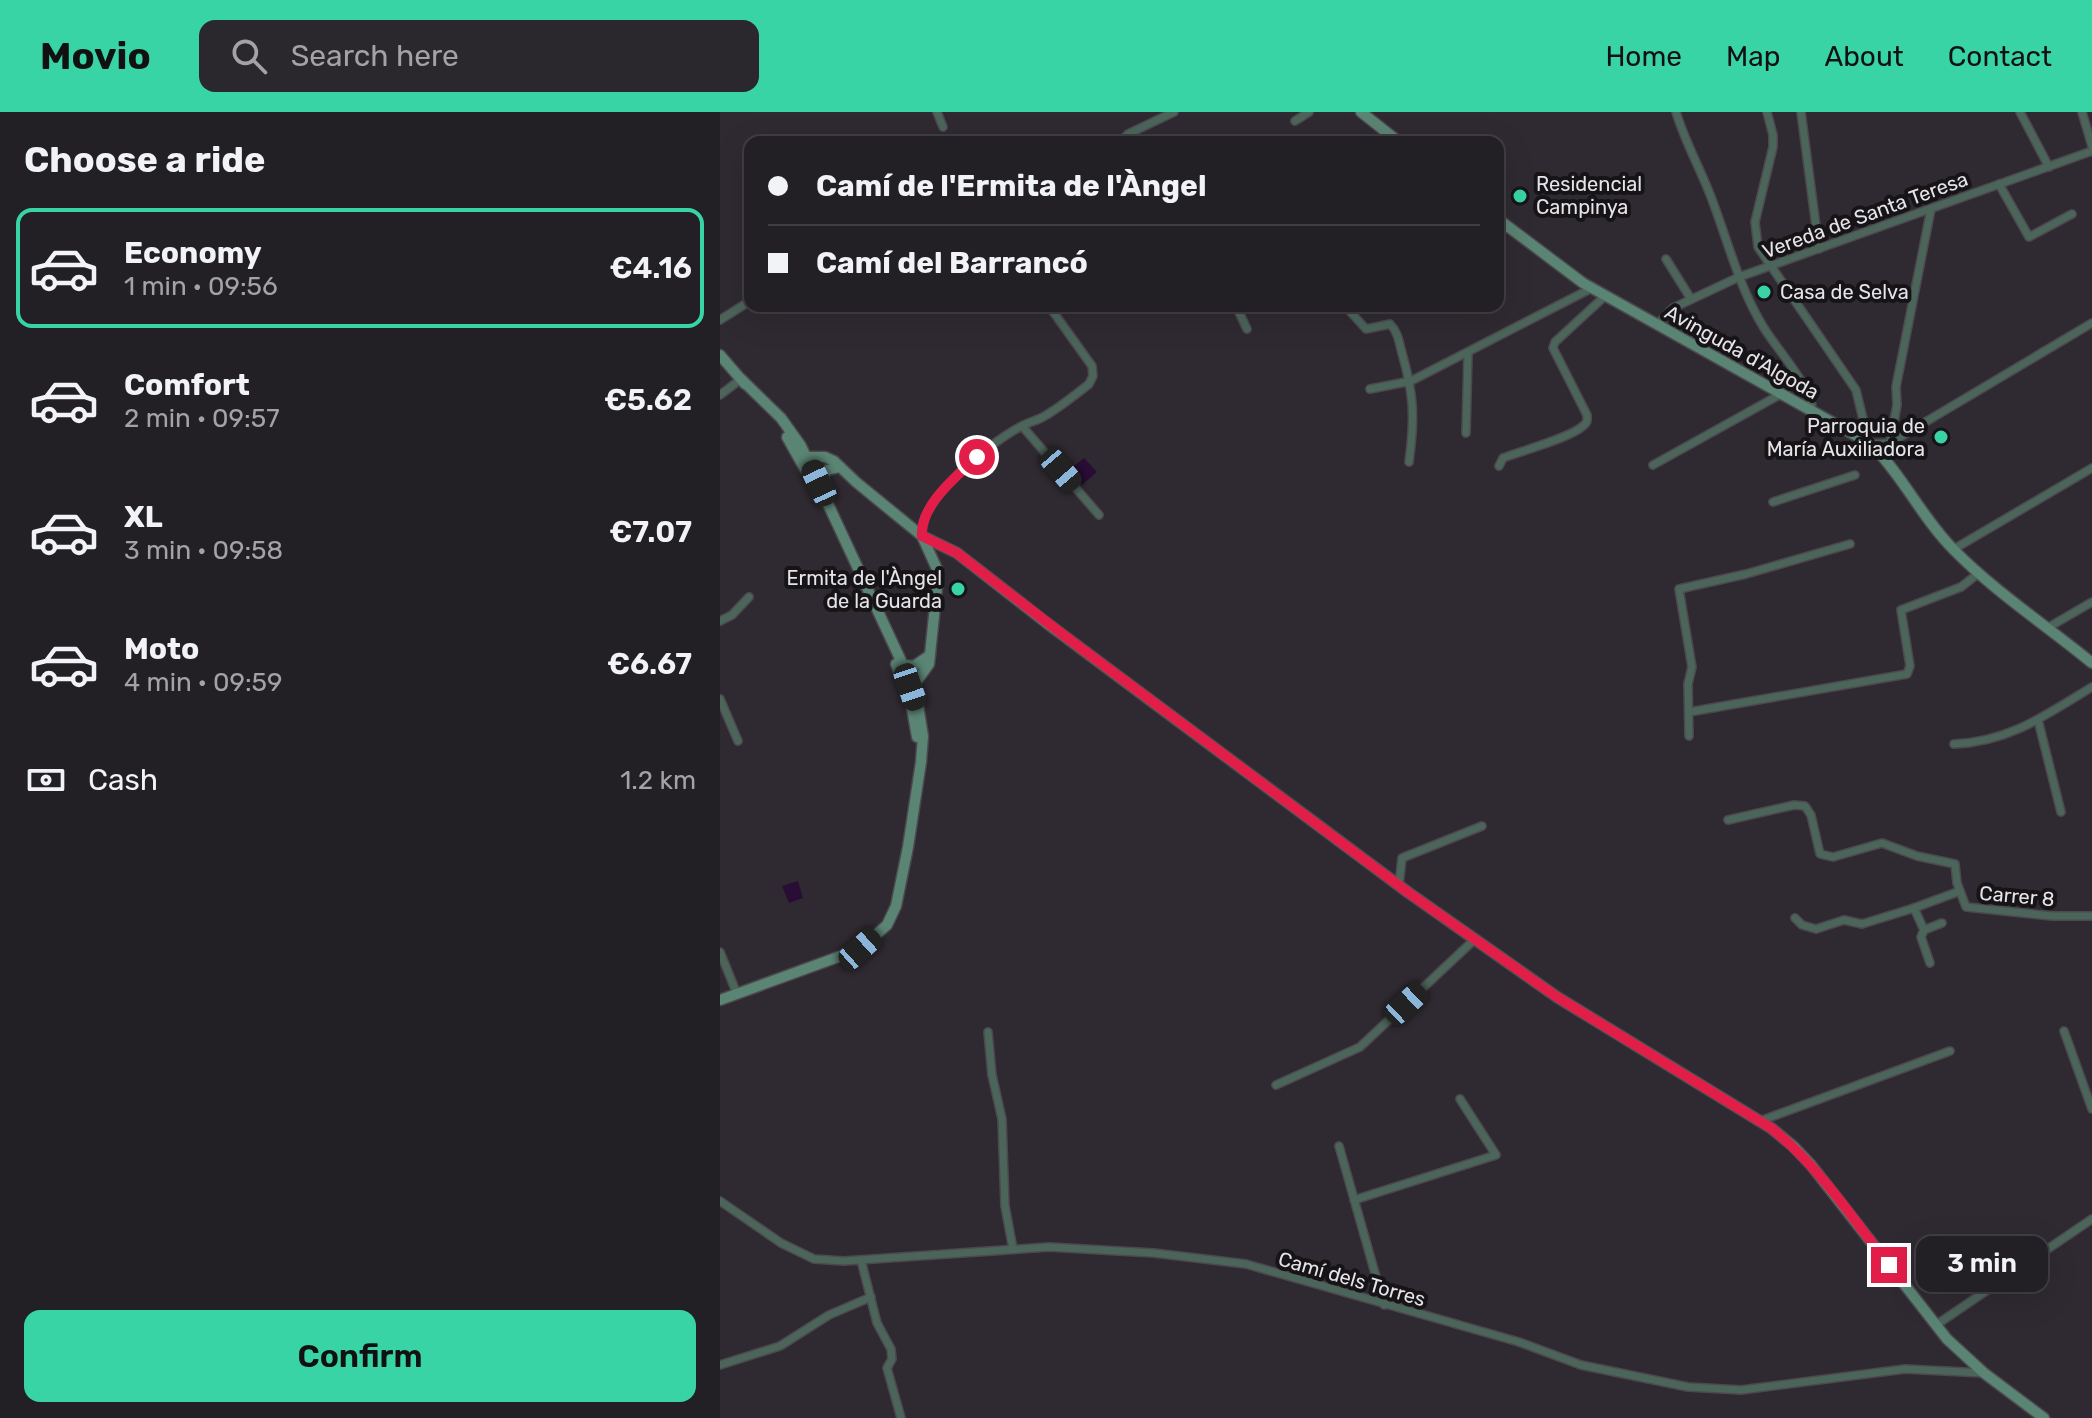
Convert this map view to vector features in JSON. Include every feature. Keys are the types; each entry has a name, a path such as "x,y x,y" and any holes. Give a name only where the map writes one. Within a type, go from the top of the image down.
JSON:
{"street":[{"path":"937,112 943,127"},
{"path":"1128,136 1174,112"},
{"path":"1295,121 1309,112"},
{"path":"1361,112 1391,136"},
{"path":"1676,112 1684,138 1710,194 1739,277 1762,324 1810,394 1812,411"},
{"path":"1767,112 1773,147 1755,222 1758,247 1856,390 1863,419 1859,437"},
{"path":"1801,112 1819,249"},
{"path":"2020,112 2049,167"},
{"path":"2082,112 2092,149"},
{"path":"1133,132 1136,136"},
{"name":"Vereda de Santa Teresa","path":"1657,325 1665,315 1691,299 1739,277 2092,149"},
{"path":"1999,184 2029,237 2072,214"},
{"path":"1887,460 1897,405 1896,387 1931,209"},
{"name":"Avinguda d'Algoda","path":"1504,223 1605,296 1871,444 1887,460 1924,514 1954,549 1979,573 2092,663"},
{"path":"1666,259 1691,299"},
{"path":"1370,389 1411,381 1592,288"},
{"path":"1499,466 1503,458 1571,433 1587,420 1553,348 1555,342 1605,296"},
{"path":"720,320 744,305"},
{"path":"891,652 910,673 922,677 929,664 937,569 922,536 925,515 954,478 999,440 1053,410 1089,384 1093,376 1092,366 1053,312"},
{"path":"1239,312 1247,329"},
{"path":"1350,312 1366,329 1390,324 1394,327 1411,381 1414,404 1409,462"},
{"path":"1871,444 1890,443 2092,323"},
{"path":"1466,433 1468,354"},
{"path":"720,355 795,445 805,462 825,457 922,536 949,548 975,566 1060,633 1399,885 1557,997 1760,1121 1793,1146 1947,1339 1984,1373 2044,1418"},
{"path":"720,395 741,379"},
{"path":"720,1000 860,949 887,925 896,906 905,862 923,736 921,712 910,673 819,483 812,462 781,418 756,390 741,379"},
{"path":"1653,465 1781,394"},
{"path":"1022,426 1099,515"},
{"path":"788,439 891,652 911,703 917,738"},
{"path":"812,462 811,473 837,530 837,537"},
{"path":"819,483 836,467"},
{"path":"1954,549 2092,468"},
{"path":"1773,502 1855,475"},
{"path":"1689,736 1688,684 1692,667 1679,589 1746,574 1850,544"},
{"path":"1689,712 1907,674 1910,666 1901,610 1961,587 1979,573"},
{"path":"720,621 732,615 749,597"},
{"path":"2049,627 2092,602"},
{"path":"910,673 930,655"},
{"path":"910,673 919,725 917,777"},
{"path":"1954,744 1999,738 2038,720 2092,687"},
{"path":"720,699 738,741"},
{"path":"2038,720 2061,812"},
{"name":"Carrer 8","path":"1728,820 1794,805 1805,806 1811,815 1820,854 1824,857 1882,843 1917,856 1955,864 1966,907 2052,916 2092,916"},
{"path":"1399,885 1402,858 1482,826"},
{"path":"1795,918 1802,925 1816,929 1844,920 1862,924 1960,891"},
{"path":"1914,908 1924,930"},
{"path":"1930,963 1921,937 1924,930 1942,923"},
{"path":"1276,1085 1360,1047 1475,939"},
{"path":"720,952 737,994"},
{"path":"2064,1031 2092,1109"},
{"path":"988,1032 992,1075 1002,1119 1005,1206 1013,1249"},
{"path":"1760,1121 1950,1051"},
{"path":"1354,1200 1496,1155 1460,1099"},
{"path":"1339,1146 1384,1305"},
{"name":"Camí dels Torres","path":"720,1201 781,1243 814,1259 861,1260 1049,1247 1154,1253 1246,1264 1519,1342 1581,1365 1688,1387 1741,1390 1905,1369 1984,1373"},
{"path":"1936,1325 2092,1219"},
{"path":"861,1260 877,1323 891,1349 892,1359 887,1368 901,1418"},
{"path":"720,1365 780,1346 829,1315 871,1297"}],"shaded area":[{"path":"1084,458 1097,472 1082,485 1069,470"},
{"path":"798,881 803,898 789,903 782,886"}],"place":[{"name":"Residencial Campinya","path":"1520,196"},
{"name":"Casa de Selva","path":"1764,292"},
{"name":"Parroquia de María Auxiliadora","path":"1941,437"},
{"name":"Ermita de l'Àngel de la Guarda","path":"958,589"}],"route":[{"path":"977,457 954,478 925,515 921,526 922,536 940,543 975,566 1409,893 1557,997 1771,1128 1811,1165 1889,1265"}]}
